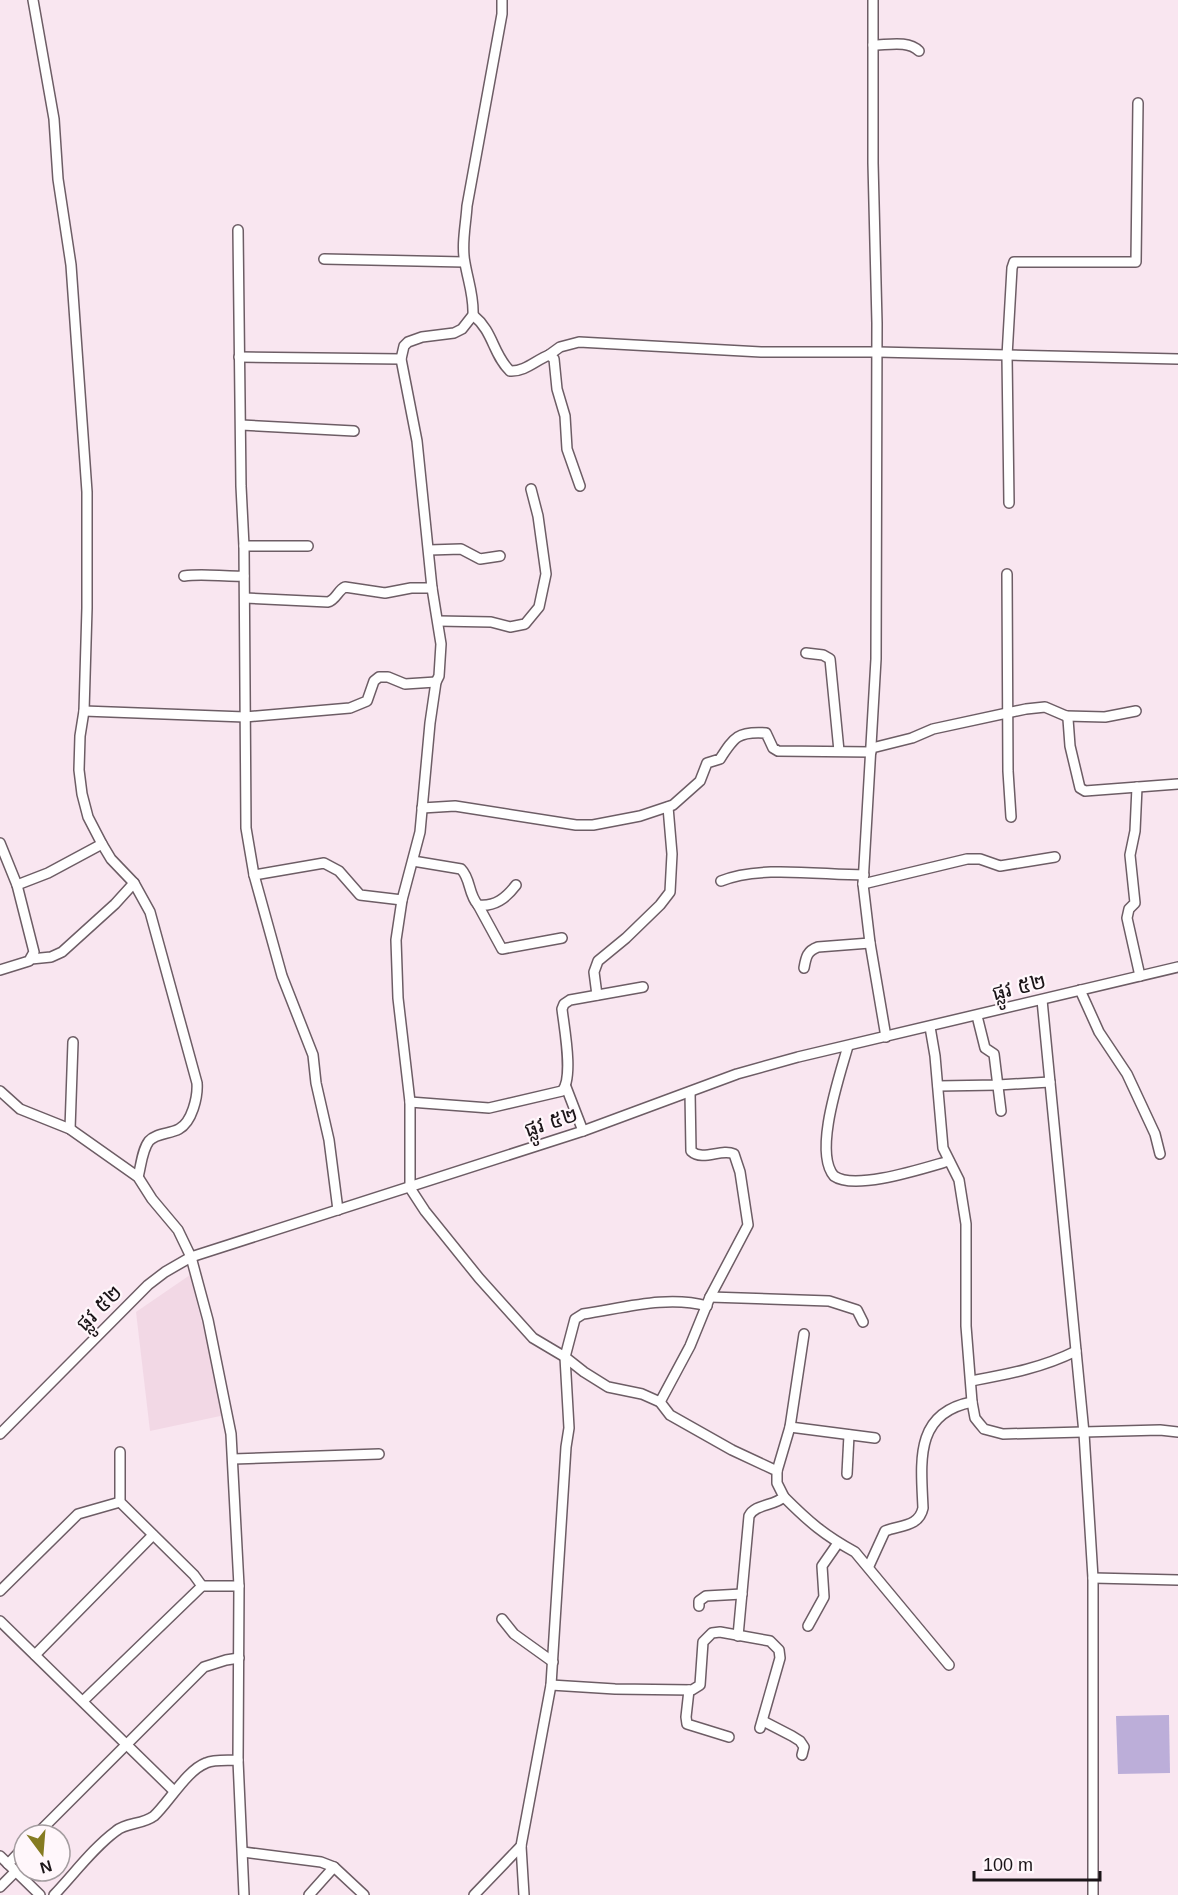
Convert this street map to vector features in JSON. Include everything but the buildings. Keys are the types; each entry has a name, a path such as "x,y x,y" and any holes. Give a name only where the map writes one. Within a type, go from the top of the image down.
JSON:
{"street":[{"path":"33,0 54,119 57,179 70,265 87,492 84,711 79,758 82,794 88,817 102,844 111,859 134,883 150,912 195,1071 197,1088 187,1123 179,1129 148,1142 138,1177"},
{"path":"502,0 502,14 467,206 464,262 472,290 473,315 462,329 454,333 422,337 408,342 404,346 401,359 417,441 441,657 436,682 420,832 402,900 396,940 397,975 411,1102 410,1188 425,1211 472,1269 533,1338 608,1387 642,1394 660,1402 670,1415 732,1450 777,1471"},
{"path":"873,0 873,164 877,352 876,659 863,880 870,944 886,1037"},
{"path":"873,45 913,45 919,51"},
{"path":"1009,503 1006,356 1014,262 1136,262 1138,104"},
{"path":"238,230 241,486 245,598 246,828 254,875 282,976 313,1055 316,1083 329,1140 338,1209"},
{"path":"324,259 464,262"},
{"path":"473,315 488,330 504,364 510,371 527,367 560,347 579,342 761,352 877,352 1178,359"},
{"path":"549,355 554,358 557,389 565,416 568,456 580,486"},
{"path":"239,357 401,359"},
{"path":"242,425 354,431"},
{"path":"438,621 491,622 510,627 525,624 539,607 546,574 538,516 531,489"},
{"path":"244,546 308,546"},
{"path":"429,550 461,549 480,559 500,556"},
{"path":"184,576 198,574 244,576"},
{"path":"1007,574 1011,817"},
{"path":"245,598 328,602 345,587 386,593 411,588 432,588"},
{"path":"806,653 823,655 830,659 839,751"},
{"path":"84,711 245,717 350,708 367,701 374,681 380,677 388,677 405,684 436,682"},
{"path":"422,808 455,806 585,825 640,816 679,801 700,781 707,763 720,759 733,740 743,734 766,733 778,751 871,750 933,729 1026,709 1045,707 1066,716 1106,717 1136,711"},
{"path":"1066,716 1080,788 1091,791 1178,784"},
{"path":"1137,787 1135,831 1130,855 1135,903 1127,918 1140,976"},
{"path":"597,995 594,972 598,961 660,906 670,892 672,854 668,807"},
{"path":"0,843 16,885 34,949 32,959"},
{"path":"16,885 48,873 102,844"},
{"path":"721,881 738,876 793,871 863,880 967,859 980,859 1000,866 1055,857"},
{"path":"413,861 461,869 465,874 471,894 502,949 562,938"},
{"path":"254,875 324,863 339,871 360,896 402,900"},
{"path":"0,970 62,952 115,904 134,883"},
{"path":"477,905 494,904 502,900 516,885"},
{"path":"804,968 807,954 812,949 870,944"},
{"name":"ផ្លូវ ៥២","path":"0,1434 148,1285 191,1257 583,1131 736,1074 798,1057 1178,967"},
{"path":"583,1131 566,1087 567,1042 562,1009 566,1001 643,987"},
{"path":"1080,990 1099,1032 1127,1074 1155,1134 1160,1154"},
{"path":"1042,1000 1084,1433 1093,1578 1093,1895"},
{"path":"977,1016 985,1048 994,1054 1001,1111"},
{"path":"930,1027 943,1148 959,1180 966,1224 966,1326 975,1418 984,1428 994,1432 1031,1434 1160,1430 1178,1432"},
{"path":"70,1129 73,1042"},
{"path":"848,1046 826,1129 829,1167 834,1176 844,1179 880,1179 949,1161"},
{"path":"938,1086 1050,1082"},
{"path":"411,1102 489,1108 544,1094 557,1093 566,1087"},
{"path":"0,1091 20,1109 70,1129 138,1177 152,1199 178,1230 191,1257 208,1320 231,1434 239,1586 238,1760 244,1895"},
{"path":"660,1402 746,1230 747,1218 740,1172 734,1154 728,1152 701,1155 693,1154 691,1151 690,1092"},
{"path":"524,1895 521,1846 551,1685 559,1539 569,1428 565,1357 575,1319 579,1315 667,1302 829,1301 857,1310 863,1322"},
{"path":"804,1334 790,1427 777,1471 777,1483 784,1497 815,1527 837,1543 854,1550 949,1665"},
{"path":"971,1381 1053,1363 1076,1351"},
{"path":"869,1566 885,1532 916,1521 922,1515 921,1457 925,1438 948,1409 955,1405 972,1402"},
{"path":"790,1427 875,1438"},
{"path":"847,1474 849,1435"},
{"path":"120,1452 120,1502 194,1575 202,1586"},
{"path":"233,1459 379,1454"},
{"path":"738,1636 751,1512 784,1497"},
{"path":"0,1591 78,1514 120,1502"},
{"path":"35,1655 153,1535"},
{"path":"808,1626 824,1597 822,1566 837,1543"},
{"path":"1093,1578 1178,1580"},
{"path":"82,1701 202,1586 239,1586"},
{"path":"699,1606 699,1601 706,1596 742,1594"},
{"path":"502,1619 514,1634 553,1662"},
{"path":"0,1621 174,1791"},
{"path":"551,1685 692,1690 700,1685 703,1642 707,1637 720,1632 770,1641 779,1650 780,1658 761,1725 800,1741 804,1747 802,1755"},
{"path":"48,1823 204,1667 239,1658"},
{"path":"688,1690 687,1724 729,1737"},
{"path":"54,1895 109,1836 124,1826 143,1822 154,1815 174,1791 207,1762 238,1760"},
{"path":"474,1895 521,1846"},
{"path":"243,1851 321,1862 334,1867 364,1895"},
{"path":"0,1856 12,1868"},
{"path":"8,1864 12,1860"},
{"path":"309,1895 334,1867"},
{"path":"0,1887 12,1875"},
{"path":"28,1883 40,1895"}],"shaded area":[{"path":"190,1275 225,1415 150,1431 136,1312"},
{"path":"1169,1715 1170,1773 1118,1774 1116,1716"}]}
